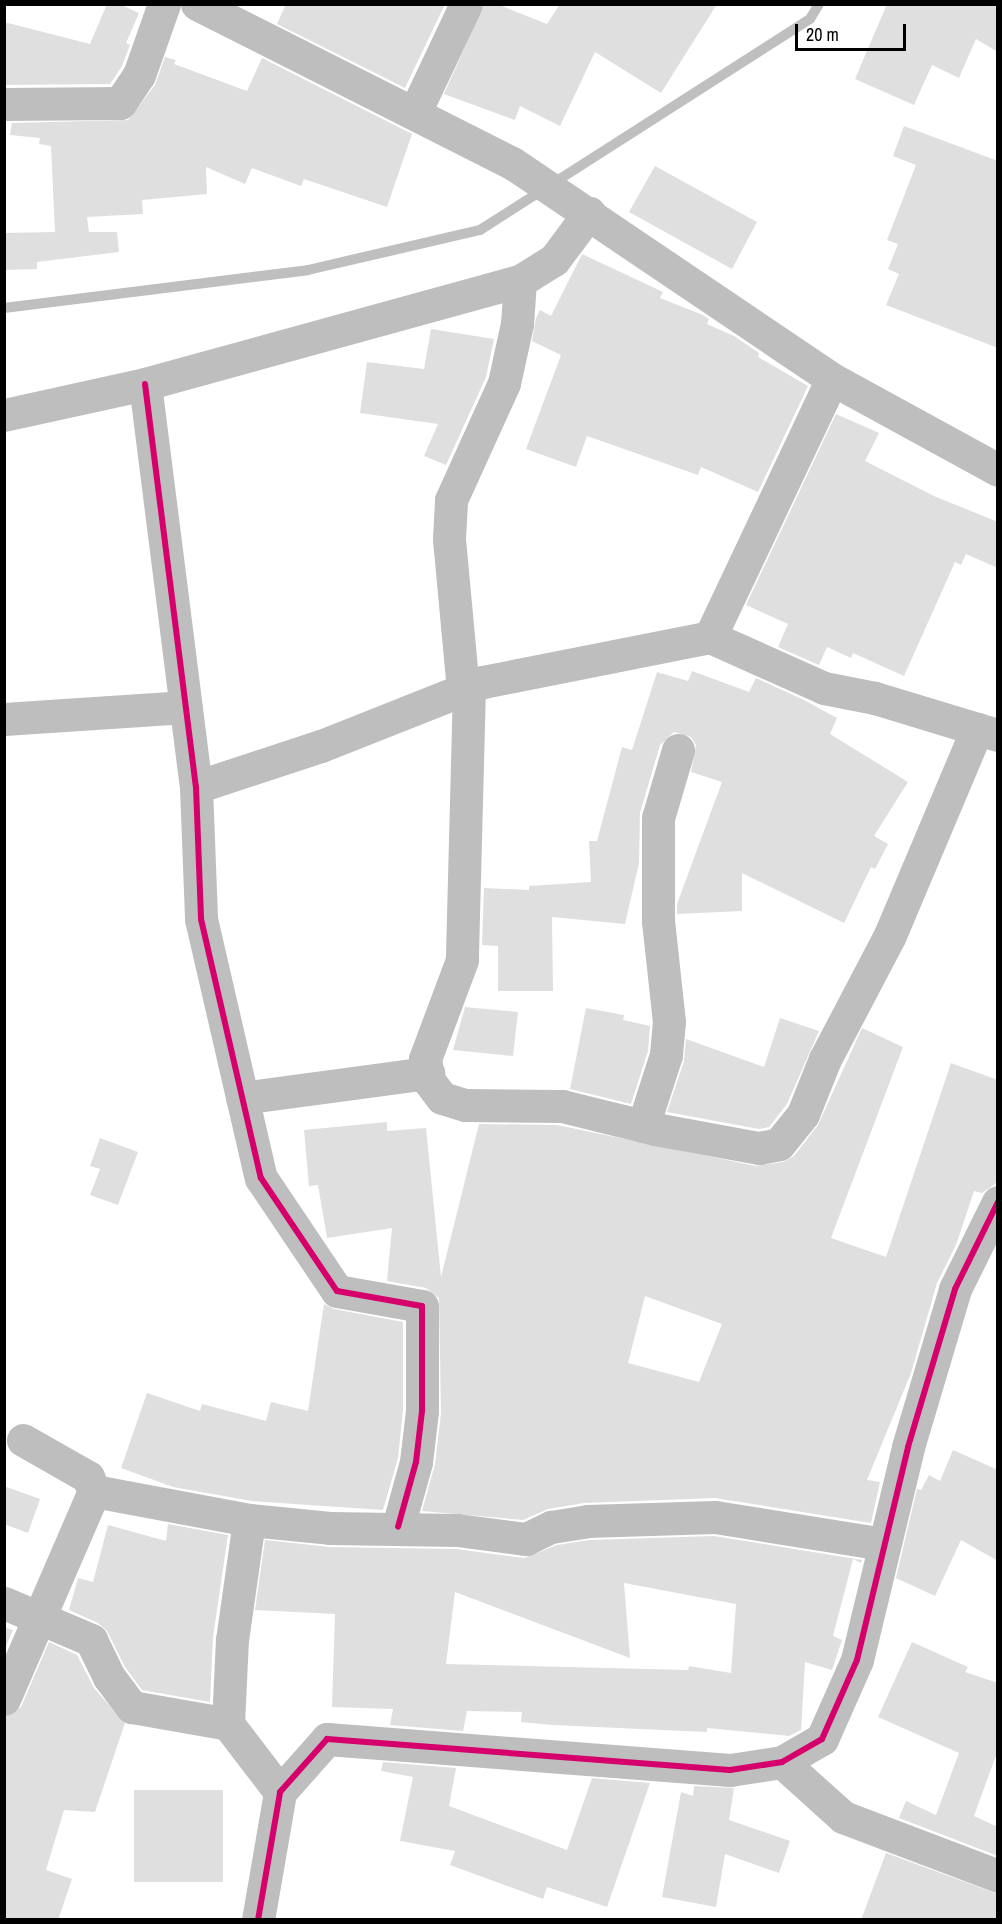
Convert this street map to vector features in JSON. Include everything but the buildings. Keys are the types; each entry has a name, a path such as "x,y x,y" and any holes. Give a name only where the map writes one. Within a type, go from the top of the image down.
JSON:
{"street":[{"path":"4,104 120,103 139,75 164,4"},
{"path":"197,4 416,112 512,163 832,379 998,470"},
{"path":"416,112 466,4"},
{"path":"4,415 145,384 520,281 554,260 576,205"},
{"path":"196,787 321,746 466,689 710,637 824,688 875,698 987,732 890,935 825,1059 803,1114 779,1144 759,1148 644,1126 562,1106 465,1106 442,1098 429,1081 425,1059 462,960 466,689 449,539 451,500 504,383 517,324 520,281"},
{"path":"710,637 832,379"},
{"path":"145,384 196,787 201,919 261,1178 337,1292 422,1305 422,1412 416,1462 398,1527"},
{"path":"4,719 186,707"},
{"path":"644,1126 666,1055 669,1022 658,921 658,818 678,750"},
{"path":"243,1098 428,1073"},
{"path":"258,1920 280,1792 327,1739 730,1770 782,1762 822,1739 857,1660 883,1544 955,1289 998,1202"},
{"path":"4,1699 37,1616 94,1491 88,1477 23,1440"},
{"path":"94,1491 249,1520 330,1528 398,1527 526,1539 551,1527 587,1521 715,1517 883,1544"},
{"path":"249,1520 232,1640 228,1724 280,1792"},
{"path":"4,1603 91,1640 109,1677 132,1707 228,1724"},
{"path":"782,1762 843,1817 998,1876"}],"waterway":[{"path":"4,308 308,270 480,230 810,19 819,4"}],"cycle path":[{"path":"145,384 196,787 201,919 261,1178 337,1291 422,1306 422,1411 416,1462 398,1527"},
{"path":"258,1920 280,1792 327,1739 730,1770 782,1762 822,1739 857,1660 908,1447 955,1289 998,1202"}]}
